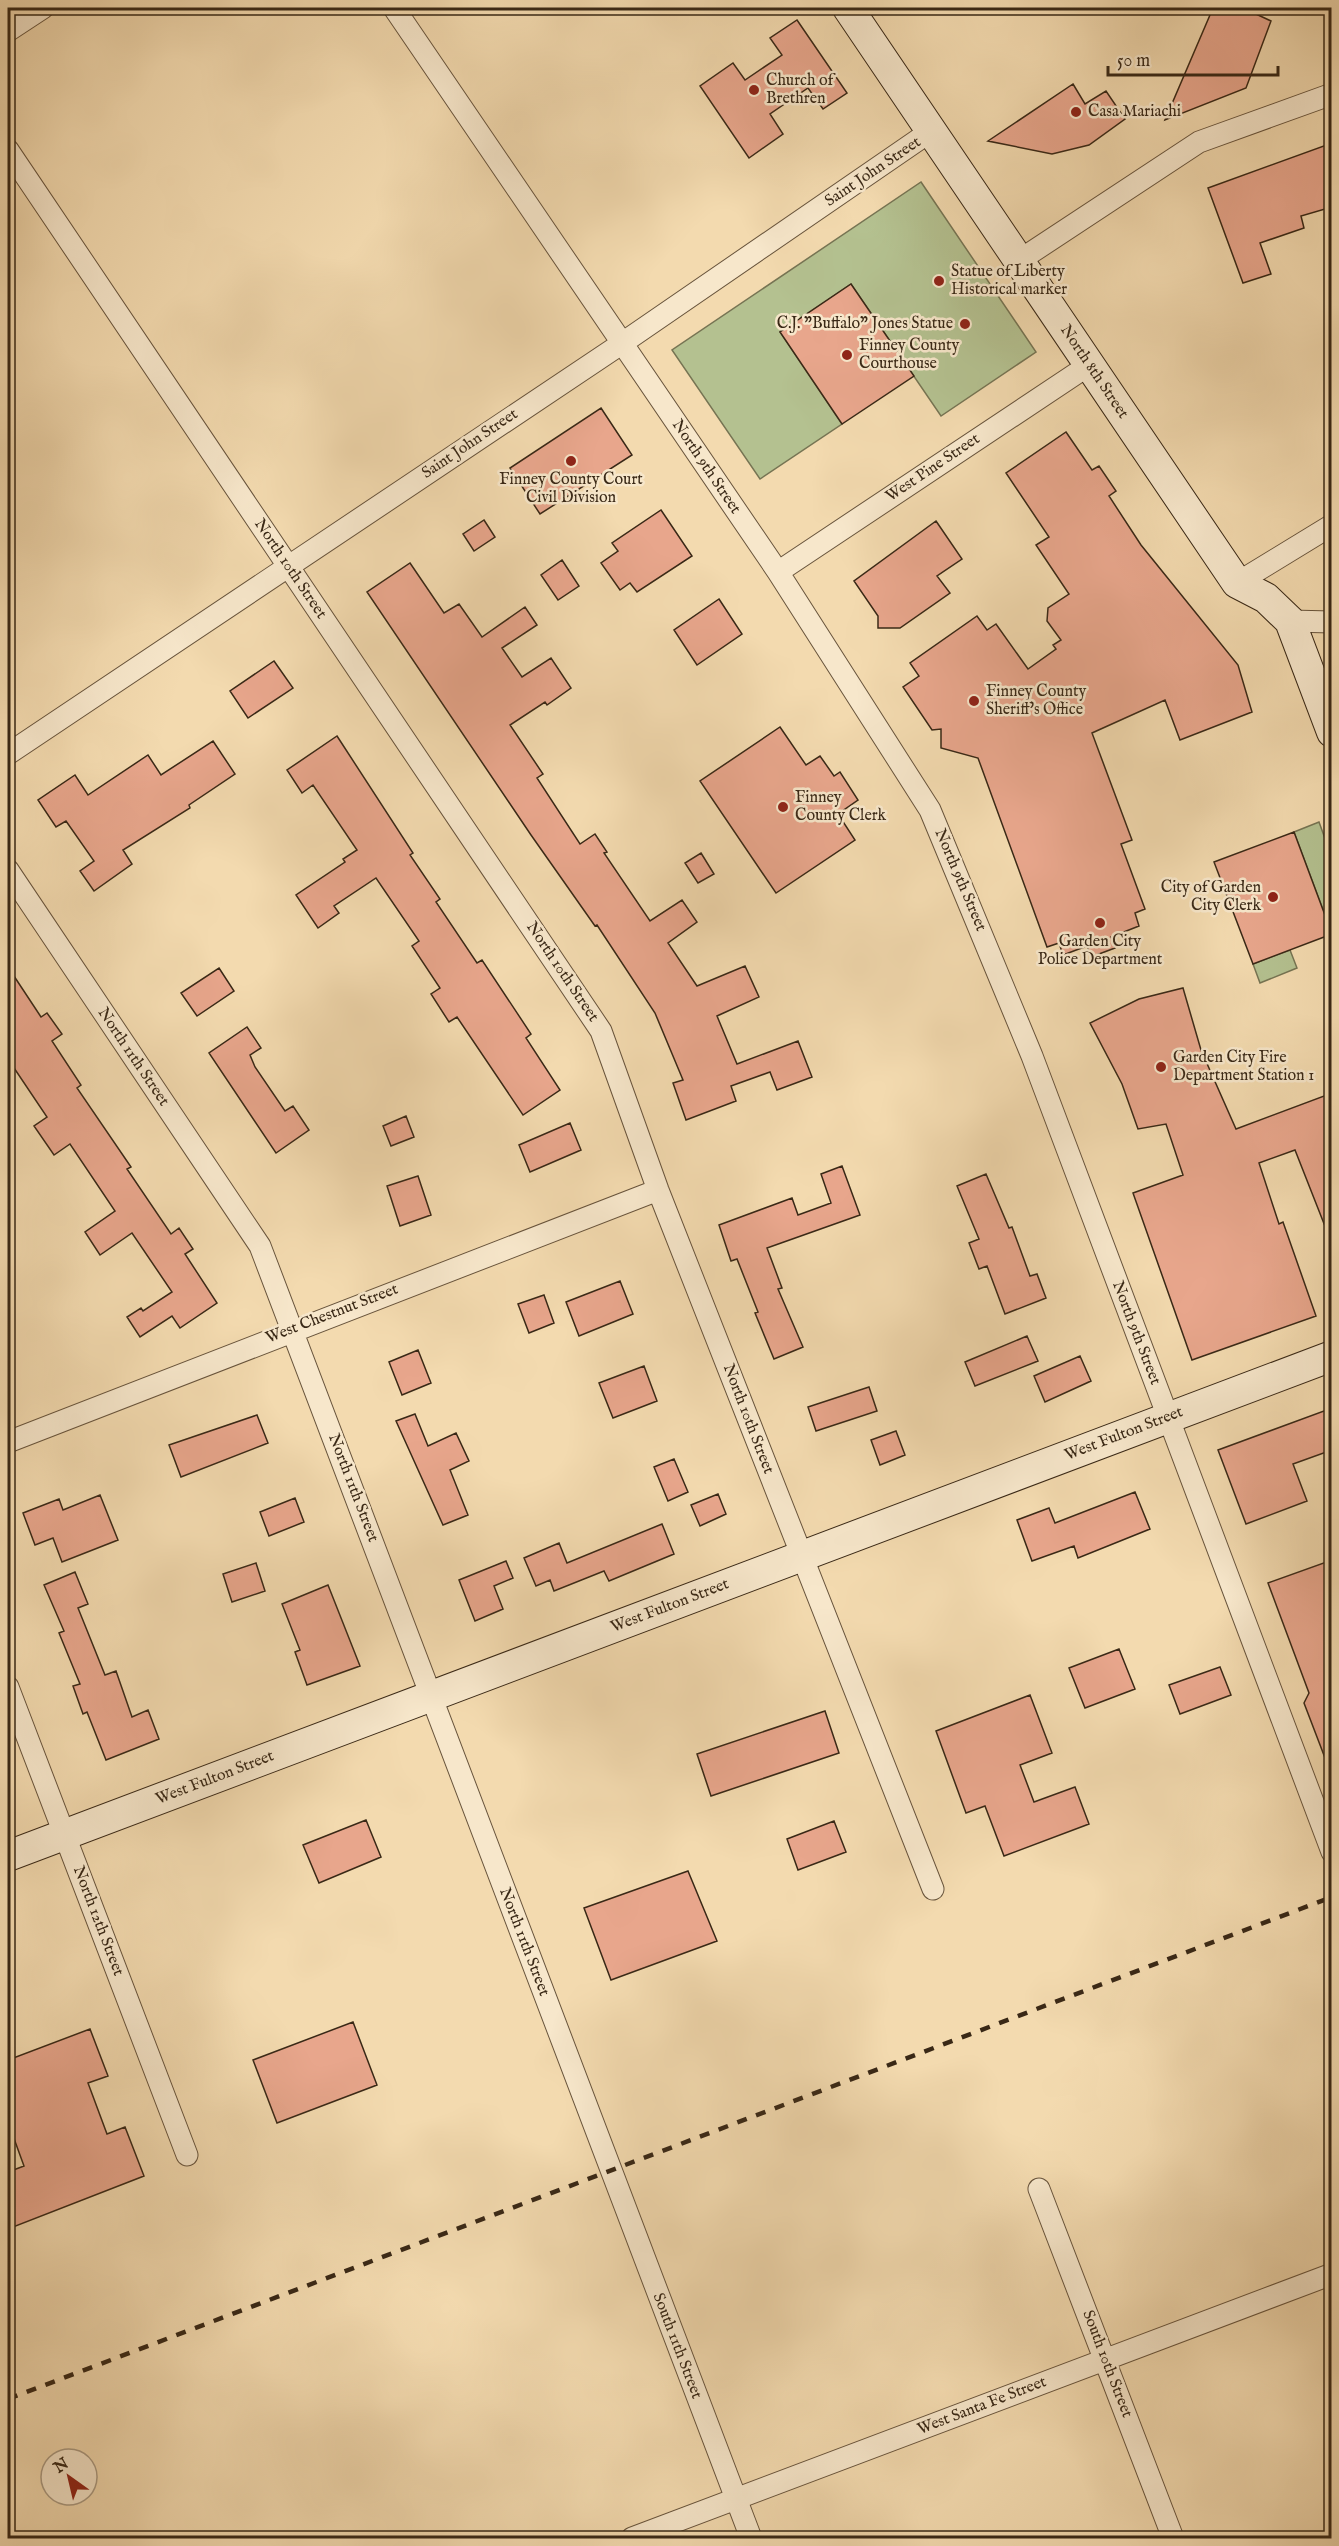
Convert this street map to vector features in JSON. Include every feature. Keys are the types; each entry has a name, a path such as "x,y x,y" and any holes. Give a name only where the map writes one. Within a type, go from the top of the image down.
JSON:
{"street":[{"path":"8,31 43,8"},
{"name":"North 9th Street","path":"394,8 777,572 930,810 1032,1056 1332,1852"},
{"name":"North 8th Street","path":"848,8 1237,583 1266,598 1290,621 1332,732"},
{"path":"1020,260 1199,142 1332,94"},
{"name":"Saint John Street","path":"8,754 621,344 931,131"},
{"name":"North 10th Street","path":"8,150 601,1030 658,1190 933,1889"},
{"name":"West Pine Street","path":"777,572 1089,365"},
{"path":"1237,583 1332,525"},
{"path":"1290,621 1332,622"},
{"name":"North 11th Street","path":"8,870 260,1246 604,2154"},
{"name":"West Chestnut Street","path":"8,1442 293,1329 658,1190"},
{"name":"West Fulton Street","path":"8,1856 1332,1356"},
{"name":"North 12th Street","path":"8,1687 187,2155"},
{"name":"South 11th Street","path":"604,2154 751,2538"},
{"name":"South 10th Street","path":"1039,2189 1173,2538"},
{"name":"West Santa Fe Street","path":"632,2538 1332,2274"}],"green space":[{"path":"921,182 1036,352 941,416 851,284 780,332 842,424 760,479 672,350"},
{"path":"1319,822 1331,855 1331,931 1294,832"},
{"path":"1290,950 1297,968 1260,983 1253,964"}],"building":[{"path":"1213,8 1243,8 1271,21 1246,88 1165,120"},
{"name":"Church of Brethren","path":"797,20 847,93 823,109 808,88 770,114 783,134 749,158 700,86 733,63 745,80 782,55 770,38"},
{"name":"Casa Mariachi","path":"1073,84 1085,104 1106,91 1125,119 1089,145 1052,154 988,141"},
{"path":"1332,143 1332,207 1301,216 1304,228 1260,243 1271,274 1243,283 1208,188"},
{"name":"Finney County Courthouse","path":"851,284 914,376 842,424 780,332"},
{"name":"Finney County Court Civil Division","path":"601,408 632,455 540,514 510,468"},
{"path":"1066,432 1092,470 1099,466 1116,491 1109,496 1141,545 1238,665 1252,712 1180,740 1165,700 1092,733 1132,840 1121,844 1145,909 1135,913 1139,926 1111,937 1115,948 1091,957 1087,946 1063,955 1059,943 1047,947 978,758 941,748 941,729 932,730 903,687 919,676 910,663 977,616 987,630 996,624 1028,669 1056,649 1053,645 1061,640 1047,621 1048,608 1069,594 1036,545 1049,537 1006,473"},
{"path":"661,510 692,556 637,592 630,583 620,590 601,563 618,551 612,543"},
{"path":"484,520 495,537 474,551 463,534"},
{"path":"936,521 962,559 937,576 950,593 900,628 878,628 878,616 854,581"},
{"path":"562,560 579,586 558,600 541,575"},
{"path":"410,563 444,613 459,604 482,637 525,607 537,625 502,648 522,677 551,658 571,688 547,705 545,702 510,725 543,774 537,778 580,844 595,834 607,852 604,853 650,921 682,900 697,922 668,943 697,986 745,966 759,997 717,1016 737,1064 798,1041 812,1077 777,1090 770,1072 731,1086 736,1101 686,1120 673,1083 683,1080 655,1013 597,925 595,926 531,835 367,592"},
{"path":"719,599 742,634 697,665 674,630"},
{"path":"274,661 293,688 248,718 230,691"},
{"name":"Finney County Clerk","path":"780,727 806,765 820,756 834,776 840,772 858,800 838,814 855,840 776,893 700,781"},
{"path":"337,736 413,853 410,855 440,899 436,902 477,963 482,960 531,1034 526,1038 560,1090 523,1115 457,1017 449,1022 431,994 440,988 412,946 419,941 376,878 334,906 339,913 318,928 296,895 345,862 343,859 357,850 313,785 302,793 287,770"},
{"path":"213,741 235,774 189,805 190,808 123,850 132,864 94,891 80,871 94,861 66,821 56,827 38,800 75,775 88,795 148,755 161,775"},
{"name":"City of Garden City Clerk","path":"1294,832 1332,934 1253,964 1214,862"},
{"path":"701,853 714,874 698,883 685,863"},
{"path":"8,967 41,1017 47,1013 62,1034 52,1041 81,1085 77,1088 131,1167 127,1169 171,1234 179,1228 193,1249 185,1254 217,1303 180,1328 172,1316 140,1337 127,1317 141,1308 143,1311 172,1292 132,1233 100,1255 85,1232 115,1211 70,1144 54,1155 34,1126 47,1117 8,1059"},
{"path":"219,968 234,991 197,1016 181,993"},
{"path":"1183,988 1201,1050 1236,1129 1332,1093 1332,1244 1295,1150 1259,1163 1279,1224 1283,1222 1316,1316 1192,1360 1133,1193 1183,1175 1166,1124 1138,1129 1122,1084 1090,1023 1139,999"},
{"path":"247,1027 261,1048 250,1055 255,1067 285,1111 293,1106 309,1130 276,1153 209,1053"},
{"path":"406,1116 414,1137 391,1146 383,1126"},
{"path":"570,1123 581,1150 530,1172 519,1145"},
{"path":"842,1166 860,1215 767,1248 782,1288 778,1289 803,1347 774,1359 755,1313 758,1312 737,1259 731,1261 719,1225 792,1198 798,1215 831,1203 821,1174"},
{"path":"986,1174 1009,1228 1012,1227 1030,1276 1037,1274 1046,1298 1005,1314 987,1266 979,1269 969,1243 979,1239 957,1186"},
{"path":"418,1176 431,1215 400,1226 387,1186"},
{"path":"620,1281 633,1314 579,1336 566,1302"},
{"path":"544,1295 554,1323 529,1333 518,1304"},
{"path":"1027,1336 1038,1361 975,1386 965,1362"},
{"path":"418,1350 431,1383 402,1395 389,1362"},
{"path":"1080,1356 1091,1381 1045,1402 1034,1376"},
{"path":"644,1366 657,1401 613,1418 599,1383"},
{"path":"869,1387 877,1411 816,1431 808,1407"},
{"path":"1332,1408 1332,1450 1293,1464 1307,1501 1246,1524 1218,1450"},
{"path":"415,1414 428,1446 456,1433 469,1461 450,1470 468,1515 443,1525 396,1421"},
{"path":"257,1415 268,1443 181,1477 169,1445"},
{"path":"896,1431 905,1455 880,1465 871,1440"},
{"path":"674,1459 688,1492 668,1501 654,1467"},
{"path":"1135,1492 1150,1529 1078,1558 1074,1546 1032,1561 1017,1520 1049,1508 1055,1523"},
{"path":"718,1494 726,1514 700,1526 691,1505"},
{"path":"100,1495 118,1540 62,1562 53,1538 35,1545 23,1513 59,1499 63,1510"},
{"path":"295,1498 304,1522 269,1536 260,1512"},
{"path":"662,1524 674,1554 609,1581 604,1571 554,1591 550,1580 536,1586 524,1558 559,1543 567,1563"},
{"path":"1332,1560 1332,1771 1330,1771 1304,1703 1309,1693 1268,1583"},
{"path":"506,1561 513,1578 494,1586 503,1609 475,1621 459,1580"},
{"path":"256,1563 265,1591 232,1602 223,1574"},
{"path":"75,1572 88,1604 78,1608 105,1675 116,1671 132,1717 148,1710 159,1739 106,1760 87,1712 83,1714 73,1686 80,1684 59,1633 64,1631 44,1585"},
{"path":"328,1585 360,1666 307,1685 295,1652 300,1650 282,1604"},
{"path":"1119,1649 1135,1689 1085,1708 1069,1668"},
{"path":"1220,1667 1231,1695 1180,1714 1169,1685"},
{"path":"1030,1695 1052,1753 1020,1765 1034,1802 1075,1787 1089,1824 1004,1856 985,1806 966,1813 936,1731"},
{"path":"825,1711 839,1753 711,1796 697,1754"},
{"path":"366,1820 381,1857 319,1883 303,1845"},
{"path":"834,1821 846,1852 798,1870 787,1839"},
{"path":"688,1871 717,1941 611,1980 584,1908"},
{"path":"353,2022 377,2085 277,2123 253,2060"},
{"path":"90,2029 108,2076 88,2083 107,2134 125,2127 144,2176 8,2229 8,2172 24,2166 8,2122 8,2060"}],"railway":[{"path":"8,2399 1332,1897"}],"place":[{"name":"Church of Brethren","path":"754,90"},
{"name":"Casa Mariachi","path":"1076,112"},
{"name":"Statue of Liberty Historical marker","path":"939,281"},
{"name":"C.J. \"Buffalo\" Jones Statue","path":"965,324"},
{"name":"Finney County Courthouse","path":"847,355"},
{"name":"Finney County Court Civil Division","path":"571,461"},
{"name":"Finney County Sheriff's Office","path":"974,701"},
{"name":"Finney County Clerk","path":"783,807"},
{"name":"City of Garden City Clerk","path":"1273,897"},
{"name":"Garden City Police Department","path":"1100,923"},
{"name":"Garden City Fire Department Station 1","path":"1161,1067"}]}
